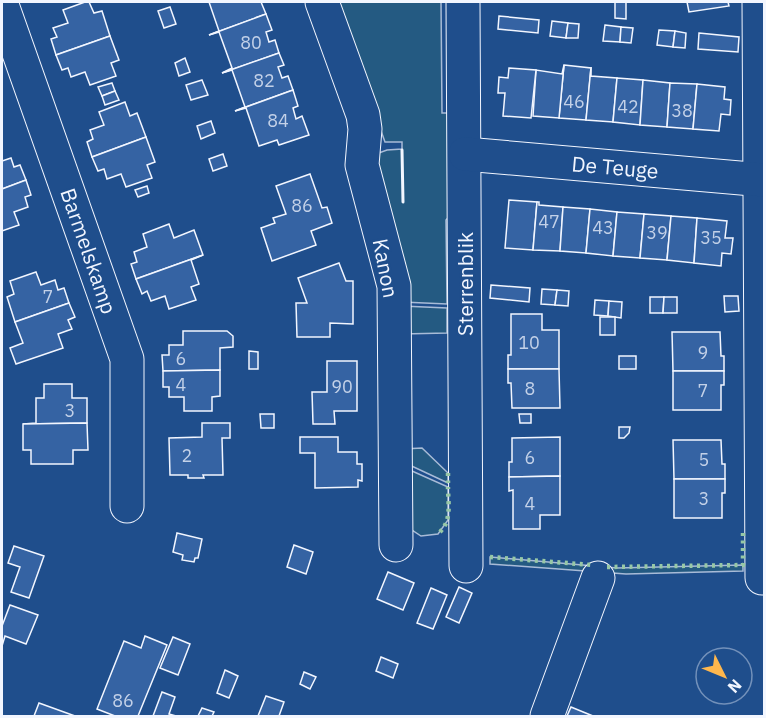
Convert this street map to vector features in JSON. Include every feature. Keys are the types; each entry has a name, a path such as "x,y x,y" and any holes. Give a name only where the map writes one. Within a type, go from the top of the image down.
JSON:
{"street":[{"name":"Kanon","path":"322,2 363,115 362,165 394,286 396,545"},
{"name":"Sterrenblik","path":"463,2 466,566"},
{"path":"759,2 762,180 762,578"},
{"name":"Barmelskamp","path":"2,5 127,359 127,506"},
{"name":"De Teuge","path":"465,154 762,180"},
{"path":"547,717 598,578"}],"shaded area":[{"path":"335,2 441,2 442,113 448,113 454,211 446,220 447,304 402,302 376,154 387,150 402,149 402,142 385,142"},
{"path":"402,306 447,308 447,333 402,334"},
{"path":"422,448 448,473 448,483 403,462 403,449"},
{"path":"403,467 448,487 448,520 438,534 421,536 409,528"},
{"path":"490,557 617,568 743,565 743,571 626,574 490,564"}],"building":[{"path":"89,2 94,13 102,11 110,36 56,55 51,39 57,37 53,28 68,23 63,10"},
{"path":"209,2 261,2 266,14 209,35 219,31"},
{"path":"615,2 626,2 626,19 615,18"},
{"path":"687,2 728,2 729,6 689,12"},
{"path":"170,7 176,24 164,28 158,11"},
{"path":"266,14 272,30 266,32 269,42 275,40 279,53 222,73 232,68 219,32 209,35"},
{"path":"499,16 539,20 538,33 498,29"},
{"path":"552,21 568,23 566,38 550,36"},
{"path":"568,23 579,24 578,38 566,38"},
{"path":"605,25 621,27 620,42 603,41"},
{"path":"621,27 633,28 631,43 620,42"},
{"path":"659,30 675,31 673,47 657,45"},
{"path":"675,31 686,33 685,48 673,47"},
{"path":"699,33 739,37 738,52 698,49"},
{"path":"110,36 119,60 111,63 116,76 90,85 85,72 71,77 68,68 62,70 56,55"},
{"path":"279,53 284,65 278,67 282,78 288,76 293,90 235,111 245,107 232,70 222,73"},
{"path":"185,58 190,72 179,76 175,63"},
{"path":"564,65 591,68 586,120 559,118"},
{"path":"564,65 559,118 533,116 536,70 562,74"},
{"path":"591,67 591,76 617,78 613,122 586,120"},
{"path":"509,68 536,70 531,118 503,116 505,93 498,93 499,77 508,78"},
{"path":"617,78 643,80 640,125 613,122"},
{"path":"202,80 208,95 191,100 186,85"},
{"path":"643,80 670,83 667,127 640,125"},
{"path":"112,83 115,91 102,96 98,87"},
{"path":"670,83 697,84 693,129 667,127"},
{"path":"697,84 725,87 724,99 731,100 730,115 721,114 719,131 693,129"},
{"path":"293,90 298,106 293,108 296,119 302,116 309,135 279,145 277,140 259,146 246,108 235,111"},
{"path":"115,91 119,100 105,105 102,96"},
{"path":"125,102 130,116 137,113 146,137 92,157 87,142 93,139 90,130 104,125 99,112"},
{"path":"211,121 215,133 201,139 197,126"},
{"path":"146,137 155,162 147,165 152,178 126,187 121,174 107,179 104,169 98,171 92,157"},
{"path":"223,154 227,166 213,171 209,159"},
{"path":"11,158 14,167 20,165 26,180 2,189 2,161"},
{"path":"310,174 322,208 327,207 332,223 311,231 316,245 272,261 261,228 275,223 273,218 286,214 276,186"},
{"path":"26,180 31,195 25,197 28,207 14,212 19,225 2,231 2,189"},
{"path":"147,186 149,193 138,197 135,190"},
{"path":"509,200 537,202 533,250 505,248"},
{"path":"537,202 539,205 563,207 560,251 533,250"},
{"path":"563,207 590,209 586,253 560,251"},
{"path":"590,209 617,212 613,256 586,253"},
{"path":"617,212 644,214 640,258 613,256"},
{"path":"644,214 671,216 667,260 640,258"},
{"path":"671,216 697,218 694,263 667,260"},
{"path":"697,218 727,221 725,238 733,238 731,254 722,253 721,266 694,263"},
{"path":"169,224 174,238 194,230 203,255 136,279 131,264 137,262 134,252 147,247 143,234"},
{"path":"203,255 191,260 199,284 191,287 196,300 169,309 165,296 151,301 147,291 142,294 136,279"},
{"path":"339,263 346,281 353,281 353,324 330,323 330,337 297,337 296,303 307,303 298,278"},
{"path":"36,272 41,285 55,280 58,290 64,288 69,303 15,322 7,297 14,294 10,281"},
{"path":"491,285 530,288 529,302 490,298"},
{"path":"542,289 557,290 555,305 541,304"},
{"path":"557,290 569,291 568,306 555,305"},
{"path":"724,296 738,296 739,311 725,312"},
{"path":"650,297 664,297 663,313 650,313"},
{"path":"664,297 677,297 677,313 663,313"},
{"path":"595,300 609,301 608,316 594,315"},
{"path":"609,301 622,302 621,318 608,316"},
{"path":"69,303 75,317 68,320 72,329 58,334 63,348 16,364 10,348 23,343 15,322"},
{"path":"511,314 542,314 542,330 559,330 559,369 508,369 508,355 511,355"},
{"path":"600,317 615,317 615,335 600,335"},
{"path":"183,331 227,331 233,336 233,347 220,348 220,370 163,371 162,355 169,355 169,345 183,345"},
{"path":"672,332 720,332 724,371 673,371"},
{"path":"249,351 258,352 258,369 249,369"},
{"path":"619,356 636,356 636,369 619,369"},
{"path":"327,361 357,361 357,411 334,411 335,424 313,424 312,392 327,392"},
{"path":"508,369 559,369 560,408 512,408"},
{"path":"220,370 220,396 212,397 212,411 184,411 184,397 169,397 169,387 163,387 163,371"},
{"path":"673,371 724,371 724,385 721,385 721,410 673,410"},
{"path":"44,384 72,384 72,398 87,398 87,423 23,424 36,423 36,398 44,398"},
{"path":"260,414 274,414 274,428 261,428"},
{"path":"519,414 531,414 531,423 520,423"},
{"path":"87,423 88,450 73,450 73,464 31,464 31,450 23,450 23,424"},
{"path":"202,423 230,423 230,438 222,438 223,475 188,478 188,475 170,475 169,438 202,437"},
{"path":"619,427 630,427 629,433 624,438 619,438"},
{"path":"300,437 338,437 338,452 357,452 357,464 362,464 362,481 358,480 358,487 315,488 315,453 300,453"},
{"path":"560,437 560,476 509,477 509,462 512,462 512,438"},
{"path":"673,440 721,440 725,479 674,479"},
{"path":"560,476 560,515 540,515 540,529 513,529 513,490 509,491 509,477"},
{"path":"674,479 725,479 725,493 722,493 722,518 674,518"},
{"path":"177,533 202,539 198,558 195,558 194,562 182,560 183,555 173,552"},
{"path":"294,545 313,552 306,574 287,567"},
{"path":"14,546 44,556 29,598 11,592 20,567 8,563"},
{"path":"388,572 414,583 403,610 377,599"},
{"path":"459,587 472,593 459,623 446,617"},
{"path":"431,588 447,595 433,629 417,623"},
{"path":"10,605 38,615 26,644 5,636 2,646 2,626"},
{"path":"145,636 167,645 138,716 115,716 97,709 124,641 141,648"},
{"path":"173,637 190,644 178,675 160,668"},
{"path":"381,657 398,664 393,678 376,671"},
{"path":"225,670 238,676 229,698 217,693"},
{"path":"304,672 316,677 310,689 300,684"},
{"path":"162,692 175,697 169,714 176,716 153,716"},
{"path":"266,696 284,702 279,716 258,716"},
{"path":"39,703 75,716 34,716"},
{"path":"571,707 593,716 567,716"},
{"path":"202,708 214,712 212,716 198,716"}],"hedge":[{"path":"448,473 448,483"},
{"path":"440,532 448,517 448,487"},
{"path":"607,567 743,565 743,533"},
{"path":"490,557 592,565"}],"wall":[{"path":"402,150 403,202"}]}
